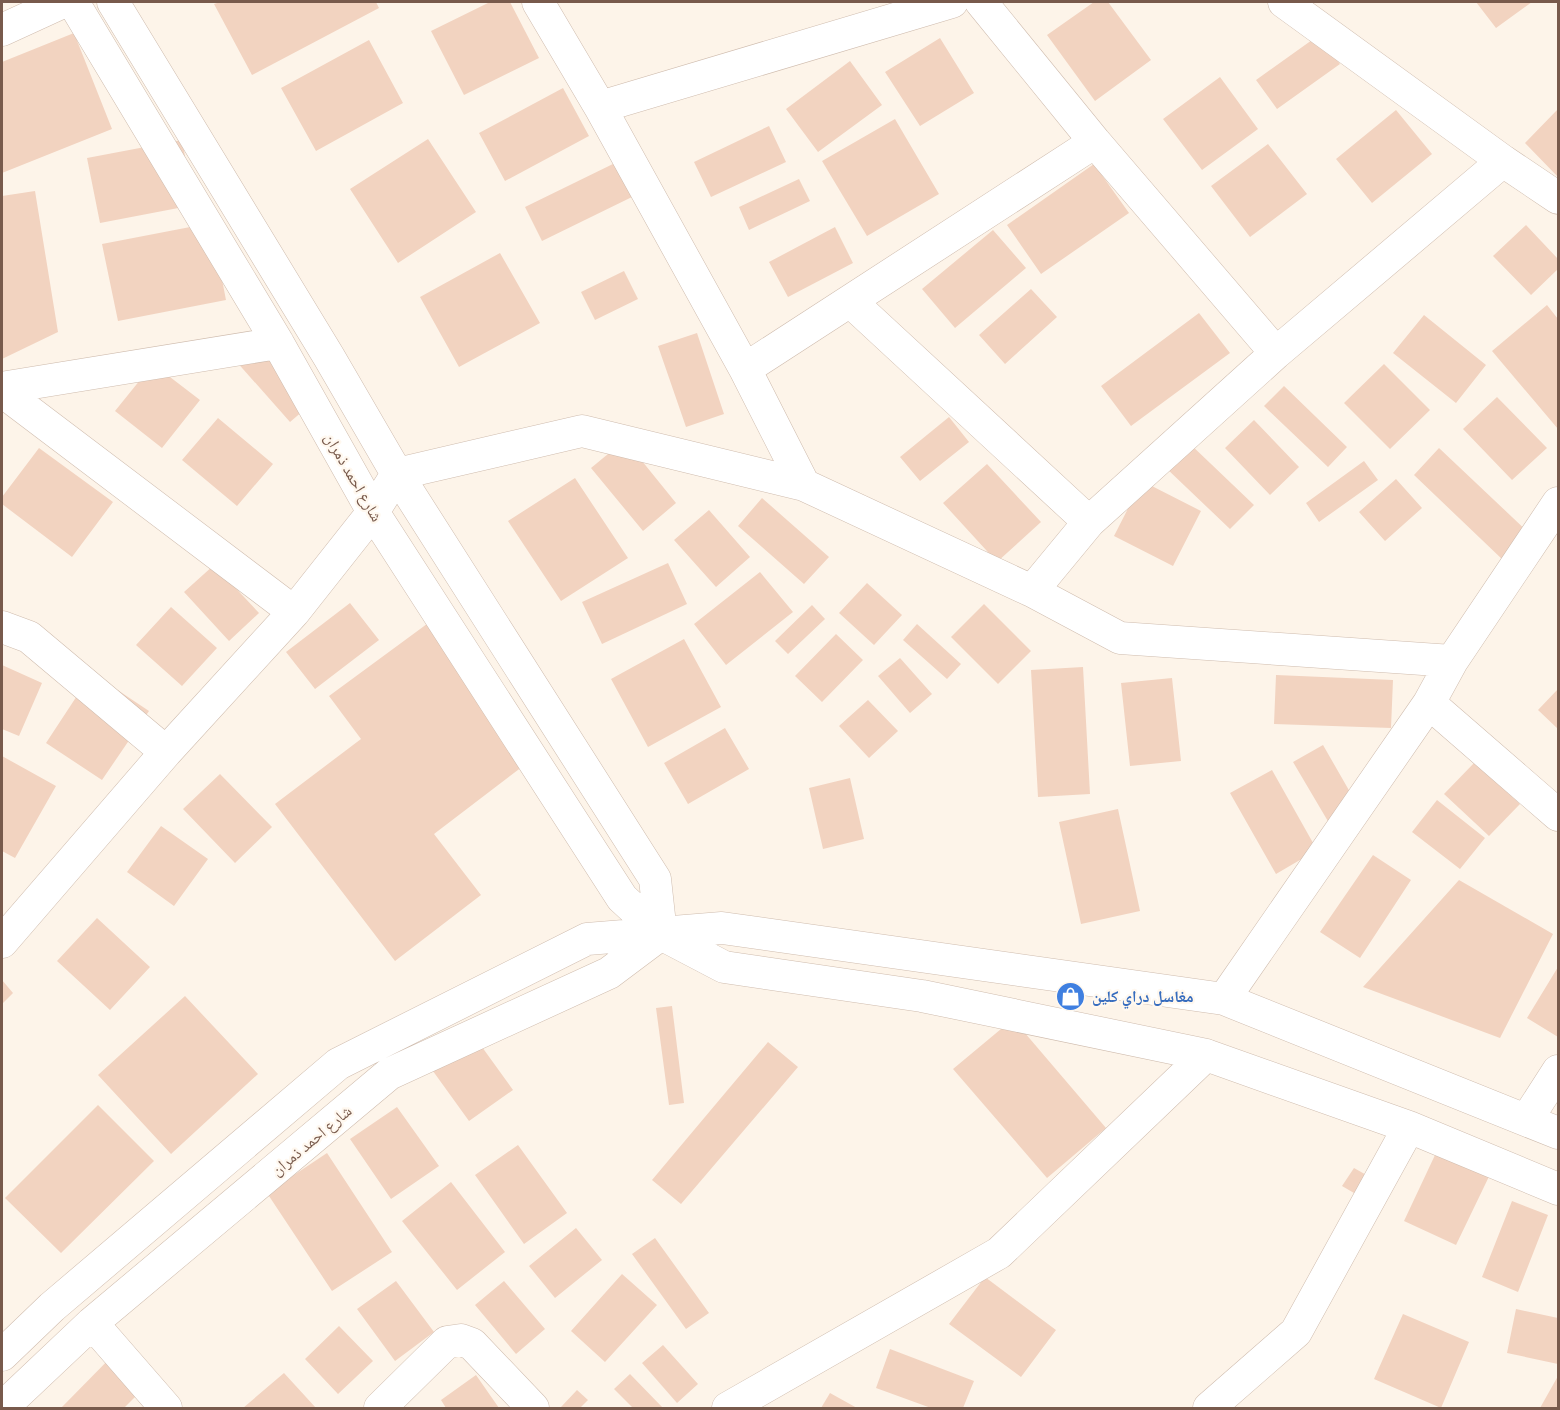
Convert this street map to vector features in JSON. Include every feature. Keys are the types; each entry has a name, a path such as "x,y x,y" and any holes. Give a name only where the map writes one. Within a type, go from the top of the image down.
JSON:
{"street":[{"path":"2,30 63,2"},
{"name":"شارع احمد ذمران","path":"2,1408 92,1323 389,1074 609,973 661,934 622,898 373,512 278,343 73,2"},
{"path":"113,2 329,357 397,474 656,879 661,934"},
{"path":"538,2 600,107 745,369 804,484"},
{"path":"600,107 952,2"},
{"path":"981,2 1095,142 1276,353"},
{"path":"1284,2 1503,161 1558,198"},
{"path":"745,369 1095,142"},
{"path":"1032,591 1089,522 1276,353 1503,161"},
{"path":"850,301 1089,522"},
{"path":"2,390 278,343"},
{"path":"2,390 294,612"},
{"path":"2,942 166,752 294,612 373,512 397,474 582,431 804,484 1032,591 1120,638 1452,661"},
{"path":"1224,999 1429,703 1452,661 1558,503"},
{"path":"2,627 29,637 166,752"},
{"path":"1429,703 1558,815"},
{"path":"2,1355 52,1307 338,1064 587,939 722,928 1224,999 1558,1132"},
{"path":"661,934 724,967 922,996 1206,1055 1409,1127 1558,1189"},
{"path":"728,1408 999,1253 1206,1055"},
{"path":"1527,1119 1558,1071"},
{"path":"1209,1408 1296,1332 1409,1127"},
{"path":"92,1323 166,1408"},
{"path":"380,1408 447,1342 461,1340 472,1344 533,1408"}],"building":[{"path":"220,2 376,2 379,8 252,75 214,4"},
{"path":"490,2 510,2 539,58 464,95 431,31"},
{"path":"1094,2 1108,2 1151,60 1095,101 1047,35"},
{"path":"1476,2 1532,2 1496,28"},
{"path":"74,33 112,129 2,173 2,62"},
{"path":"1319,35 1340,64 1277,109 1256,80"},
{"path":"940,38 974,93 920,126 885,72"},
{"path":"369,40 403,103 316,151 281,88"},
{"path":"850,61 882,105 818,152 786,109"},
{"path":"1220,77 1258,129 1202,170 1163,119"},
{"path":"563,88 589,136 505,181 479,133"},
{"path":"1558,109 1558,177 1525,143"},
{"path":"1396,110 1432,154 1372,203 1336,159"},
{"path":"895,119 939,194 867,236 822,161"},
{"path":"769,126 786,162 711,197 694,162"},
{"path":"428,139 476,212 398,263 350,189"},
{"path":"182,140 194,205 100,223 87,158"},
{"path":"1268,144 1307,194 1250,237 1211,186"},
{"path":"617,162 634,196 542,241 525,207"},
{"path":"1094,164 1129,213 1041,274 1007,225"},
{"path":"799,179 810,201 749,230 739,207"},
{"path":"35,191 58,332 2,359 2,196"},
{"path":"211,223 226,300 118,321 102,244"},
{"path":"1526,225 1558,259 1558,269 1531,295 1493,256"},
{"path":"835,227 853,263 788,297 769,262"},
{"path":"993,230 1026,268 955,328 922,289"},
{"path":"500,253 540,323 459,367 420,297"},
{"path":"624,271 638,299 595,320 581,292"},
{"path":"1031,289 1057,317 1005,364 979,335"},
{"path":"1547,305 1558,319 1558,429 1492,351"},
{"path":"1199,313 1230,353 1131,426 1101,386"},
{"path":"1424,315 1486,365 1456,403 1393,353"},
{"path":"260,329 317,399 290,422 220,343"},
{"path":"697,333 724,414 686,427 658,346"},
{"path":"153,364 200,400 162,448 115,411"},
{"path":"1384,364 1430,410 1390,449 1344,403"},
{"path":"1284,386 1347,447 1328,467 1264,406"},
{"path":"1497,397 1547,448 1512,480 1463,429"},
{"path":"949,417 969,442 920,481 900,457"},
{"path":"218,418 273,464 237,506 182,460"},
{"path":"1254,420 1299,467 1270,495 1225,448"},
{"path":"625,440 676,503 643,531 591,468"},
{"path":"1188,442 1254,505 1230,529 1165,467"},
{"path":"39,448 113,502 72,557 2,504 2,497"},
{"path":"1439,448 1530,534 1504,561 1414,475"},
{"path":"1364,461 1378,480 1319,522 1306,503"},
{"path":"987,464 1041,522 997,562 943,503"},
{"path":"575,478 628,558 561,601 508,521"},
{"path":"1396,479 1422,508 1385,541 1359,512"},
{"path":"1142,481 1201,511 1173,566 1114,536"},
{"path":"762,498 829,557 804,584 738,526"},
{"path":"709,510 750,557 716,587 674,540"},
{"path":"668,563 687,604 602,644 582,602"},
{"path":"214,565 259,613 229,641 184,592"},
{"path":"760,572 793,612 726,665 694,624"},
{"path":"867,583 902,615 874,645 839,613"},
{"path":"350,603 379,640 315,689 286,652"},
{"path":"984,604 1031,651 998,684 951,637"},
{"path":"812,605 825,619 788,654 775,641"},
{"path":"171,607 217,648 182,686 136,645"},
{"path":"431,621 535,757 434,834 481,895 395,961 275,804 361,739 329,696"},
{"path":"917,624 961,664 947,679 903,640"},
{"path":"836,634 863,660 822,702 795,676"},
{"path":"684,639 721,707 648,747 611,679"},
{"path":"900,658 932,694 910,713 878,676"},
{"path":"2,665 42,683 19,736 2,729"},
{"path":"1083,667 1090,794 1038,797 1031,670"},
{"path":"92,673 149,711 102,780 46,743"},
{"path":"1276,675 1393,680 1391,728 1274,724"},
{"path":"1172,678 1181,761 1130,766 1121,683"},
{"path":"1558,689 1558,729 1538,710"},
{"path":"868,700 898,731 869,758 839,726"},
{"path":"725,728 749,769 688,804 664,763"},
{"path":"1323,745 1358,806 1329,823 1293,762"},
{"path":"2,756 56,786 15,858 2,851"},
{"path":"1475,762 1520,804 1489,836 1444,794"},
{"path":"1272,770 1317,850 1276,874 1230,793"},
{"path":"220,774 272,827 235,863 183,809"},
{"path":"850,778 864,839 823,849 809,788"},
{"path":"1437,800 1485,838 1460,869 1412,832"},
{"path":"1118,809 1140,911 1081,924 1059,822"},
{"path":"161,826 208,859 174,906 127,872"},
{"path":"1373,855 1411,880 1360,958 1320,932"},
{"path":"1459,880 1553,934 1500,1038 1363,987"},
{"path":"97,918 150,967 110,1010 57,961"},
{"path":"1558,967 1558,1037 1527,1018"},
{"path":"2,980 13,993 2,1004"},
{"path":"185,996 258,1074 171,1154 98,1075"},
{"path":"672,1006 684,1103 669,1105 656,1008"},
{"path":"1013,1019 1106,1128 1047,1178 953,1069"},
{"path":"469,1029 513,1090 469,1121 425,1060"},
{"path":"768,1042 798,1067 681,1204 652,1180"},
{"path":"98,1105 154,1161 61,1253 5,1198"},
{"path":"397,1107 439,1166 391,1199 350,1139"},
{"path":"1443,1138 1496,1162 1456,1245 1404,1221"},
{"path":"518,1145 567,1213 524,1244 475,1175"},
{"path":"327,1153 392,1252 332,1291 267,1193"},
{"path":"1354,1168 1377,1181 1366,1200 1342,1186"},
{"path":"451,1182 505,1252 457,1290 402,1221"},
{"path":"1512,1201 1548,1215 1518,1292 1482,1277"},
{"path":"576,1228 602,1260 555,1298 529,1266"},
{"path":"655,1238 709,1313 686,1329 632,1254"},
{"path":"622,1274 657,1305 605,1362 571,1331"},
{"path":"985,1277 1056,1330 1021,1377 949,1324"},
{"path":"396,1281 434,1332 395,1361 357,1309"},
{"path":"504,1281 545,1329 516,1354 475,1305"},
{"path":"1516,1309 1558,1318 1558,1364 1507,1353"},
{"path":"1403,1314 1469,1342 1441,1408 1374,1379"},
{"path":"339,1326 373,1361 338,1394 305,1359"},
{"path":"663,1345 698,1384 677,1403 642,1363"},
{"path":"120,1348 152,1380 124,1408 61,1408"},
{"path":"890,1349 974,1381 963,1408 931,1408 876,1388"},
{"path":"284,1373 316,1408 243,1408"},
{"path":"630,1374 663,1408 633,1408 614,1389"},
{"path":"476,1375 499,1408 446,1408 441,1400"},
{"path":"1558,1376 1558,1408 1540,1408"},
{"path":"577,1390 588,1400 580,1408 561,1407"},
{"path":"830,1393 857,1408 821,1408"}],"place":[{"name":"مغاسل دراي كلين","path":"1071,996"}]}
